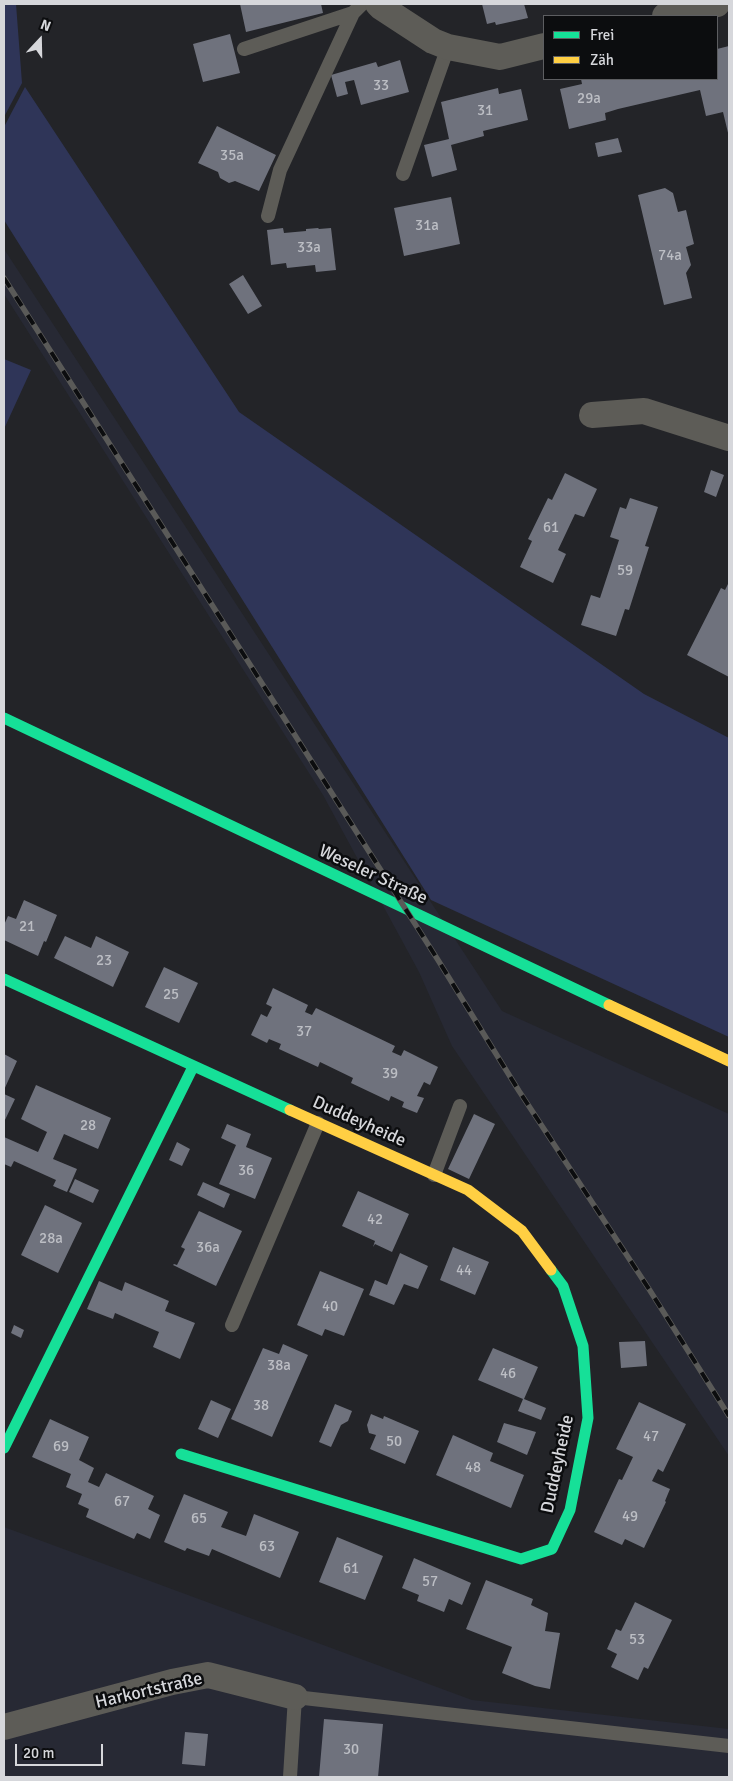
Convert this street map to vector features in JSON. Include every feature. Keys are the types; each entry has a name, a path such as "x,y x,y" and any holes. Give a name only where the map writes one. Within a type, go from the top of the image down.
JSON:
{"street":[{"path":"378,4 433,41 448,48 500,56 543,46"},
{"path":"669,15 716,4"},
{"path":"592,415 644,411 729,438"},
{"name":"Weseler Straße","path":"4,718 406,910 729,1060"},
{"name":"Duddeyheide","path":"4,979 193,1067 468,1190 522,1231 563,1286 583,1346 588,1418 570,1510 552,1549 521,1558 181,1454"},
{"path":"4,1448 193,1067"},
{"name":"Harkortstraße","path":"4,1727 172,1682 208,1675 294,1697"}],"lane":[{"path":"244,49 358,8"},
{"path":"268,216 280,170 358,8"},
{"path":"403,174 448,48"},
{"path":"434,1175 460,1106"},
{"path":"232,1325 318,1123"},
{"path":"290,1777 294,1697 729,1746"}],"shaded area":[{"path":"4,4 16,4 22,83 4,117"},
{"path":"25,87 239,412 644,694 729,738 729,1037 431,900 4,220 4,127"},
{"path":"4,249 502,1011 729,1114 729,1456 452,1046 419,972 323,795 4,294"},
{"path":"4,359 31,370 4,429"},
{"path":"4,1527 472,1700 729,1729 729,1777 4,1777"}],"building":[{"path":"240,4 321,4 323,13 246,32"},
{"path":"482,4 524,4 528,18 496,25 495,22 487,24"},
{"path":"230,34 240,73 203,82 193,44"},
{"path":"729,46 729,137 723,112 706,116 700,90 618,109 605,113 606,120 569,129 560,89 582,84 581,80 718,80 718,49"},
{"path":"400,60 409,92 361,105 354,80 345,82 348,94 337,97 331,75 376,62 378,67"},
{"path":"498,88 499,94 521,89 528,120 483,131 484,136 451,145 457,170 432,177 424,145 449,139 441,102"},
{"path":"217,126 276,155 259,191 235,181 229,183 220,178 218,172 198,163"},
{"path":"618,138 622,152 598,157 595,143"},
{"path":"665,188 673,193 678,212 686,210 694,244 686,247 691,265 686,273 692,298 664,305 638,195"},
{"path":"451,197 460,244 404,256 394,208"},
{"path":"283,228 284,233 306,231 306,229 331,228 336,270 316,272 315,265 287,268 286,263 271,265 267,230"},
{"path":"243,275 262,306 248,314 229,284"},
{"path":"711,470 724,475 716,497 704,492"},
{"path":"565,473 597,489 584,517 575,514 558,550 566,554 553,583 520,567 532,541 528,539 548,498 552,500"},
{"path":"630,498 658,507 645,546 649,547 629,610 625,609 616,636 581,625 591,595 600,598 619,540 610,537 620,507 626,509"},
{"path":"729,582 729,677 687,655 721,588 725,590"},
{"path":"24,900 57,915 38,956 4,940 4,925 8,916 16,919"},
{"path":"65,936 91,948 96,936 129,952 113,987 54,958"},
{"path":"164,967 198,983 179,1023 145,1007"},
{"path":"273,988 308,1005 305,1012 312,1015 316,1008 395,1046 392,1052 401,1056 404,1050 438,1067 430,1085 424,1082 417,1096 424,1098 417,1113 402,1107 404,1102 391,1096 389,1101 351,1083 353,1078 320,1062 318,1067 279,1049 281,1044 269,1039 267,1043 251,1035 261,1014 267,1017 272,1007 266,1004"},
{"path":"4,1054 17,1061 4,1090"},
{"path":"36,1085 111,1118 98,1149 64,1134 53,1159 77,1169 67,1192 53,1186 56,1180 14,1161 11,1167 4,1164 4,1137 38,1152 47,1132 21,1119"},
{"path":"4,1094 15,1099 4,1122"},
{"path":"474,1114 495,1124 469,1179 448,1169"},
{"path":"227,1124 251,1134 246,1147 272,1158 255,1199 219,1184 236,1145 221,1138"},
{"path":"177,1142 190,1149 182,1166 169,1160"},
{"path":"75,1179 99,1190 93,1203 69,1192"},
{"path":"203,1182 230,1194 224,1208 197,1195"},
{"path":"358,1191 409,1214 392,1252 375,1244 373,1247 375,1241 342,1226"},
{"path":"45,1205 82,1223 58,1273 21,1255"},
{"path":"199,1211 242,1231 216,1286 173,1265 177,1265 185,1249 181,1247"},
{"path":"453,1247 489,1262 475,1295 440,1280"},
{"path":"400,1253 428,1266 418,1289 404,1284 394,1305 369,1295 375,1280 387,1285"},
{"path":"320,1271 364,1289 344,1336 325,1329 322,1336 297,1325"},
{"path":"99,1281 122,1291 125,1282 169,1301 165,1311 195,1323 180,1359 153,1347 159,1332 115,1313 113,1319 87,1309"},
{"path":"14,1325 24,1330 21,1338 11,1333"},
{"path":"645,1341 647,1366 621,1368 619,1342"},
{"path":"283,1344 308,1355 272,1437 231,1419 263,1348 279,1354"},
{"path":"493,1348 538,1367 524,1399 546,1408 541,1420 518,1411 523,1399 478,1380"},
{"path":"211,1400 231,1409 218,1438 198,1429"},
{"path":"639,1402 686,1424 663,1472 658,1469 652,1481 670,1489 666,1502 644,1548 625,1539 622,1545 594,1532 619,1479 622,1480 633,1457 616,1449"},
{"path":"335,1404 352,1411 348,1421 341,1425 331,1447 319,1442"},
{"path":"371,1414 383,1419 384,1416 419,1431 405,1464 370,1449 376,1435 369,1433 367,1425"},
{"path":"50,1419 89,1437 79,1460 94,1468 88,1482 99,1487 106,1473 154,1496 148,1509 160,1515 150,1539 137,1533 134,1539 86,1517 89,1509 78,1504 82,1494 66,1487 71,1474 32,1457"},
{"path":"504,1423 536,1432 527,1455 497,1442"},
{"path":"453,1435 493,1453 490,1461 524,1475 511,1508 436,1475"},
{"path":"184,1494 228,1512 221,1527 246,1536 254,1514 299,1532 280,1578 212,1549 209,1556 187,1548 185,1551 164,1542"},
{"path":"337,1537 383,1556 365,1600 319,1582"},
{"path":"414,1558 471,1583 462,1605 449,1599 444,1612 417,1601 419,1595 402,1588"},
{"path":"486,1580 533,1599 531,1605 548,1613 545,1631 560,1633 550,1689 535,1686 502,1673 512,1647 466,1629"},
{"path":"635,1602 672,1620 648,1669 644,1667 638,1680 611,1667 617,1654 607,1649 616,1629 621,1631"},
{"path":"324,1719 383,1724 378,1777 319,1777"},
{"path":"185,1732 208,1734 205,1766 182,1764"}],"railway":[{"path":"4,278 438,960 519,1091 649,1289 729,1416"}],"traffic: fast":[{"path":"4,718 609,1005"},
{"path":"4,979 290,1110"},
{"path":"4,1448 193,1067"},
{"path":"181,1454 521,1559 552,1549 570,1510 588,1418 583,1346 563,1286 551,1270"}],"traffic: slow":[{"path":"609,1005 729,1061"},
{"path":"290,1110 468,1190 522,1231 551,1270"}]}
